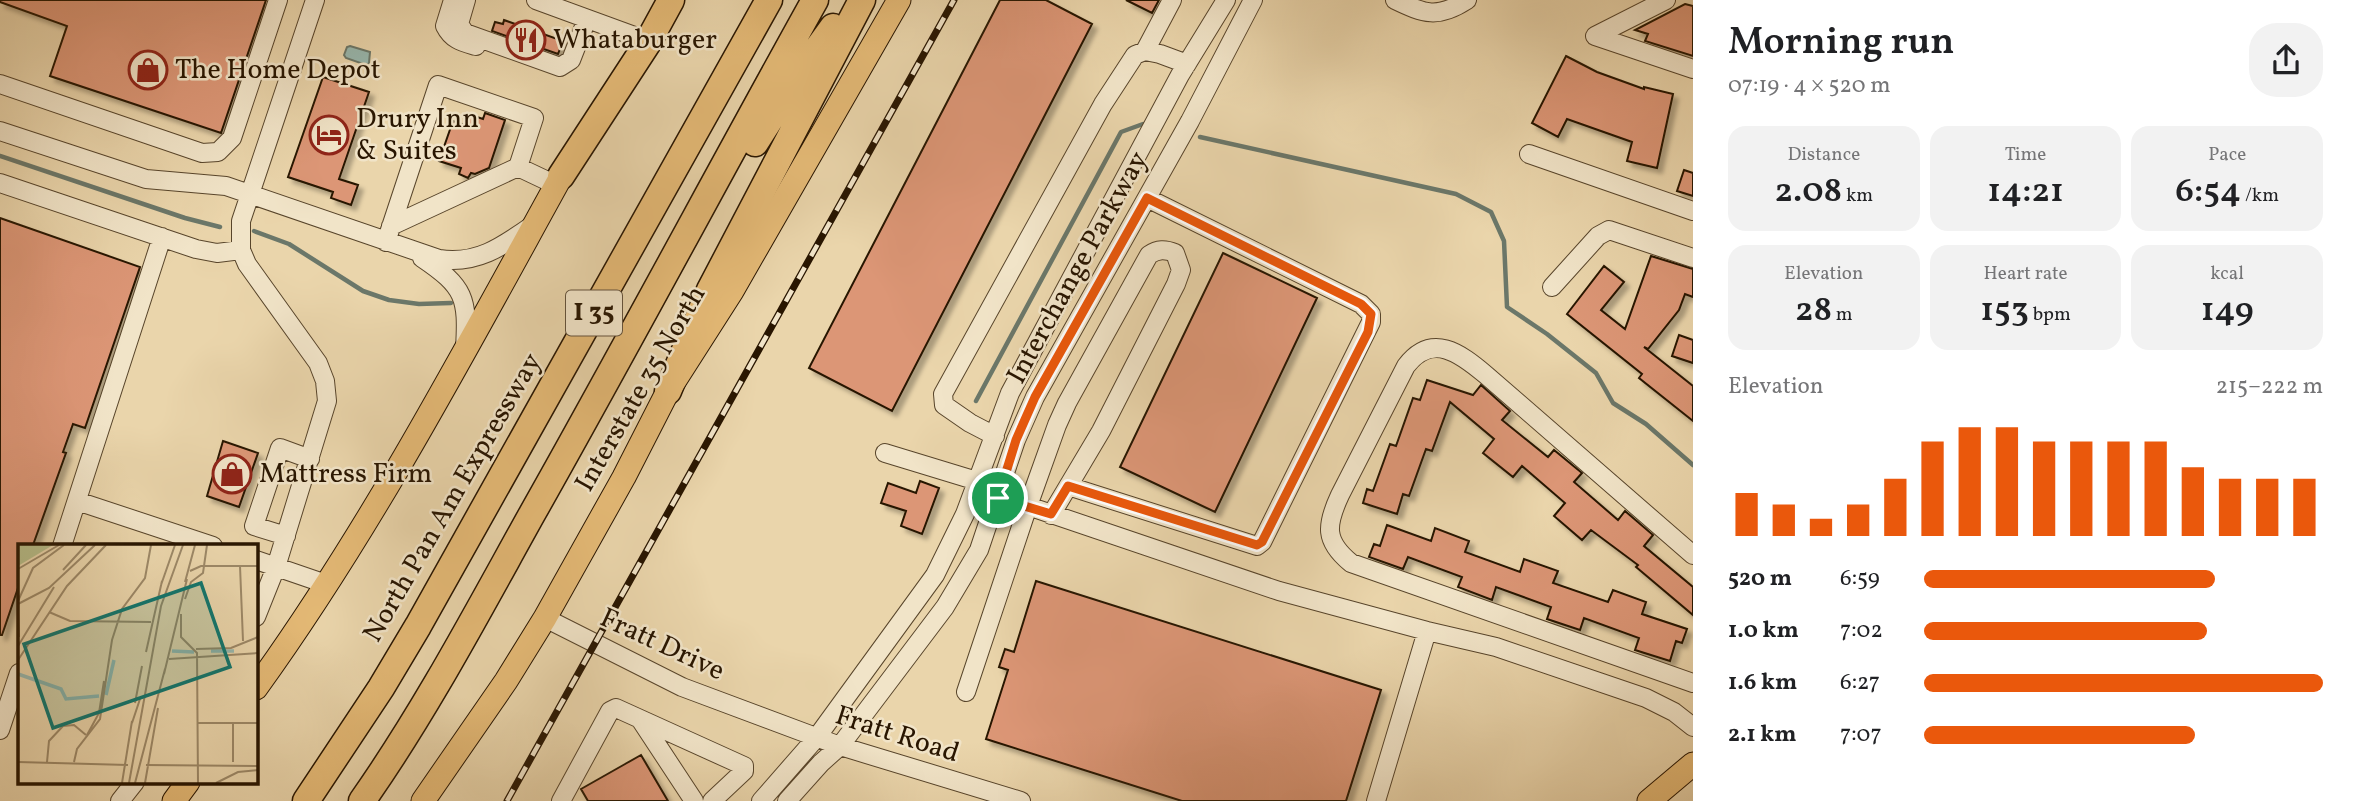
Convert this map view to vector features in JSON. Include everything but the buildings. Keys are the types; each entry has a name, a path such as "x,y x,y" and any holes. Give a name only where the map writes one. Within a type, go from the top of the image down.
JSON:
{"highway":[{"name":"North Pan Am Expressway","path":"306,801 381,688 418,626 769,0"},
{"name":"I 35","path":"362,801 442,675 637,327 815,0"},
{"path":"637,327 712,219 767,122 854,0"},
{"path":"668,391 710,290 862,0"},
{"path":"558,181 647,44 661,1"}],"main road":[{"name":"Interstate 35 North","path":"423,801 506,681 545,618 624,477 668,391 732,291 899,0"},
{"path":"257,687 297,631 393,476 638,37 661,1"},
{"path":"1649,801 1693,764"},
{"path":"174,801 187,784"}],"street":[{"path":"0,84 202,153 218,152 232,138 278,0"},
{"path":"257,615 276,568 327,401 325,381 318,363 256,277 241,250 241,221 315,0"},
{"path":"453,0 445,26 454,38 556,74 569,67 587,19"},
{"path":"466,0 459,24 465,33 560,67 571,60"},
{"path":"536,0 638,37"},
{"path":"1145,51 1172,0"},
{"name":"Interchange Parkway","path":"761,801 817,737 935,575 965,514 1010,393 1187,64 1226,0"},
{"name":"Interchange Parkway","path":"786,801 839,746 945,607 979,550 1016,440 1035,397 1147,198 1253,0"},
{"path":"1395,0 1421,13 1442,12 1467,0"},
{"path":"1666,0 1595,36 1693,69"},
{"path":"995,436 944,405 943,394 1103,104 1135,55 1145,51 1187,64"},
{"path":"438,85 534,118 518,167 389,234 438,85"},
{"path":"0,131 146,179 226,186 389,234 451,279 459,289 467,315 465,349"},
{"path":"1529,153 1693,211"},
{"path":"518,167 558,181"},
{"path":"0,183 196,249 218,253 241,250"},
{"path":"1068,486 1257,545 1262,542 1371,322 1371,314 1361,304 1147,198"},
{"path":"414,252 439,259 467,261 485,256 505,245 534,224"},
{"path":"1552,287 1598,236 1609,230 1693,258"},
{"path":"62,544 162,237"},
{"path":"966,692 1057,425 1149,255 1156,250 1175,253 1181,270 1176,284 1101,431 1051,514"},
{"path":"1693,555 1486,375 1467,359 1449,349 1431,348 1415,353 1406,366 1336,504 1329,534 1335,551 1351,563 1693,684"},
{"path":"286,536 254,526 281,448 310,459"},
{"path":"885,453 975,486 998,498 1279,591 1427,631 1496,646 1646,698 1674,712 1693,727"},
{"path":"77,501 210,544"},
{"path":"257,560 326,584"},
{"name":"Fratt Drive","path":"545,618 682,687 758,716"},
{"path":"1376,801 1427,631"},
{"path":"0,730 18,676"},
{"path":"561,801 610,711 616,708 744,766 744,771 712,801"},
{"name":"Fratt Road","path":"758,716 839,746 1021,801"},
{"path":"639,718 694,801"},
{"path":"120,801 133,784"}],"water":[{"path":"350,46 370,52 369,63 366,65 346,58 344,55"}],"waterway":[{"path":"976,401 1121,132 1143,124"},
{"path":"1200,137 1456,194 1491,212 1504,241 1507,307 1547,334 1596,373 1613,403 1646,424 1693,465"},
{"path":"0,156 185,218 220,227"},
{"path":"254,231 289,244 363,291 389,300 419,304 451,303"}],"railway":[{"path":"507,801 954,0"}],"place":[{"name":"Whataburger","path":"526,40"},
{"name":"The Home Depot","path":"148,70"},
{"name":"Drury Inn & Suites","path":"329,135"},
{"name":"Mattress Firm","path":"232,474"}],"route":[{"path":"1147,198 1361,304 1371,314 1368,332 1262,542 1257,545 1068,486 1051,514 998,498 1016,440 1035,397 1147,198"}]}
